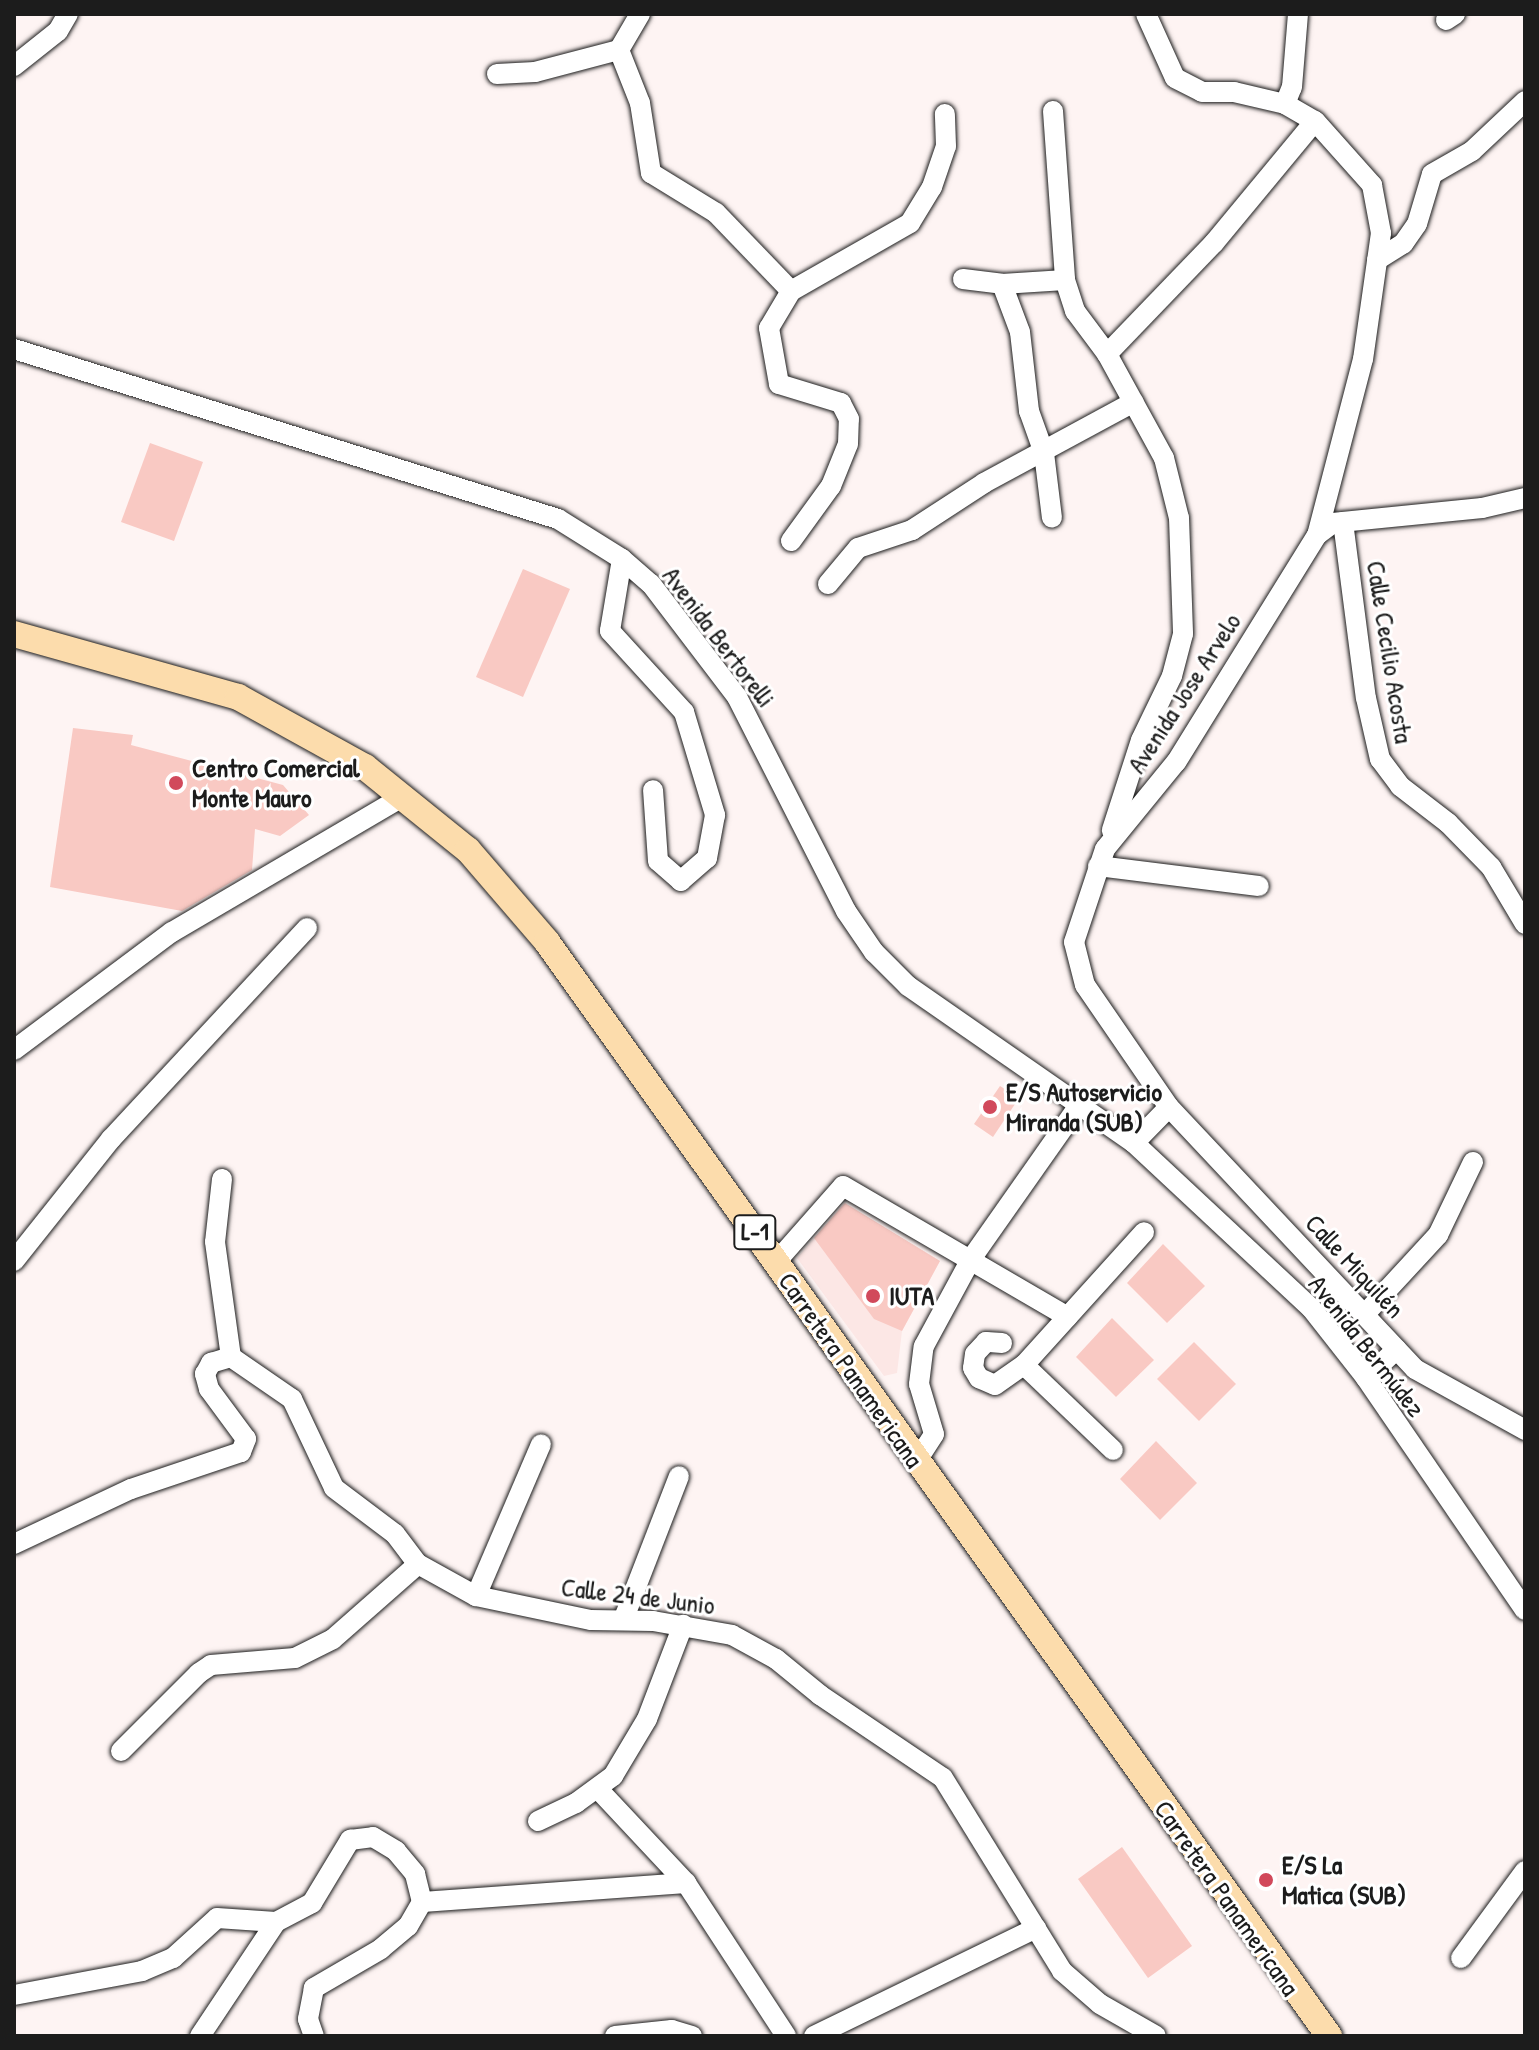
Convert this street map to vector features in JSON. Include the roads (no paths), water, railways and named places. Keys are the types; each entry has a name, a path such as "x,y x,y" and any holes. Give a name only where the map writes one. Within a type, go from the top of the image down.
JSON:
{"main road":[{"name":"Carretera Panamericana","path":"14,634 238,697 315,736 404,796 468,850 547,942 1329,2036"}],"street":[{"path":"14,66 58,31 68,14"},
{"path":"497,74 535,72 619,50 640,14"},
{"path":"1146,14 1175,78 1202,92 1234,92 1285,104 1315,121 1372,185 1381,233 1363,359 1317,535"},
{"path":"1285,104 1292,87 1298,14"},
{"path":"619,50 640,103 651,173 716,213 791,291"},
{"path":"1377,260 1403,244 1417,224 1432,174 1472,151 1525,101"},
{"path":"1053,111 1065,280 1080,319 1107,354 1164,458 1179,518 1183,634 1172,676 1141,740 1101,858 1259,886"},
{"path":"791,541 831,486 848,444 849,419 841,403 779,384 769,328 791,291 910,223 932,187 946,146 945,114"},
{"path":"1107,354 1214,243 1315,121"},
{"path":"963,279 1002,284 1065,280"},
{"path":"1002,284 1020,332 1029,411 1044,453 1052,518"},
{"name":"Avenida Bertorelli","path":"14,349 558,519 622,559 651,584 737,697 846,911 874,952 908,986 1134,1143"},
{"path":"828,584 858,548 912,530 984,483 1134,402"},
{"path":"1317,535 1343,522 1482,508 1525,498"},
{"name":"Calle Cecilio Acosta","path":"1343,522 1366,698 1380,759 1400,786 1448,823 1491,867 1525,924"},
{"name":"Avenida Jose Arvelo","path":"1169,1107 1085,985 1079,967 1076,928 1101,858 1176,762 1317,535"},
{"path":"622,559 610,631 684,712 715,815 707,858 699,871 681,881 658,861 653,790"},
{"path":"14,1050 172,932 404,796"},
{"path":"14,1261 111,1139 307,928"},
{"path":"916,1462 934,1434 917,1366 971,1259 1080,1104"},
{"path":"1134,1143 1169,1107"},
{"name":"Calle Miquilén","path":"1169,1107 1415,1369 1525,1430"},
{"name":"Avenida Bermúdez","path":"1134,1143 1311,1308 1366,1378 1525,1610"},
{"path":"1365,1314 1438,1235 1473,1162"},
{"path":"14,1544 131,1489 241,1452 243,1432 209,1389 205,1374 211,1363 231,1357 215,1242 222,1179"},
{"path":"776,1262 843,1186 1068,1317"},
{"path":"1002,1343 986,1342 975,1354 973,1368 979,1378 995,1385 1024,1365 1144,1232"},
{"path":"1366,1378 1397,1349"},
{"name":"Calle 24 de Junio","path":"231,1357 292,1399 334,1488 395,1534 418,1564 476,1596 591,1620 624,1618 732,1635 776,1659 820,1695 943,1778 1062,1971 1100,2004 1156,2036"},
{"path":"1024,1365 1113,1450"},
{"path":"476,1596 541,1444"},
{"path":"624,1618 679,1476"},
{"path":"121,1751 199,1673 211,1665 295,1658 333,1639 418,1564"},
{"path":"538,1821 598,1789 613,1776 647,1719 683,1625"},
{"path":"598,1789 686,1883 786,2036"},
{"path":"200,2036 276,1922 312,1903 350,1840 361,1836 396,1851 415,1874 422,1902 408,1926 381,1949 314,1988 308,2019 314,2036"},
{"path":"1461,1958 1525,1871"},
{"path":"422,1902 686,1883"},
{"path":"14,1995 142,1971 173,1958 217,1918 276,1922"},
{"path":"814,2036 1036,1928"},
{"path":"615,2036 672,2030 692,2036"}],"place":[{"name":"Centro Comercial Monte Mauro","path":"176,783"},
{"name":"E/S Autoservicio Miranda (SUB)","path":"990,1107"},
{"name":"IUTA","path":"873,1296"},
{"name":"E/S La Matica (SUB)","path":"1266,1880"}]}
